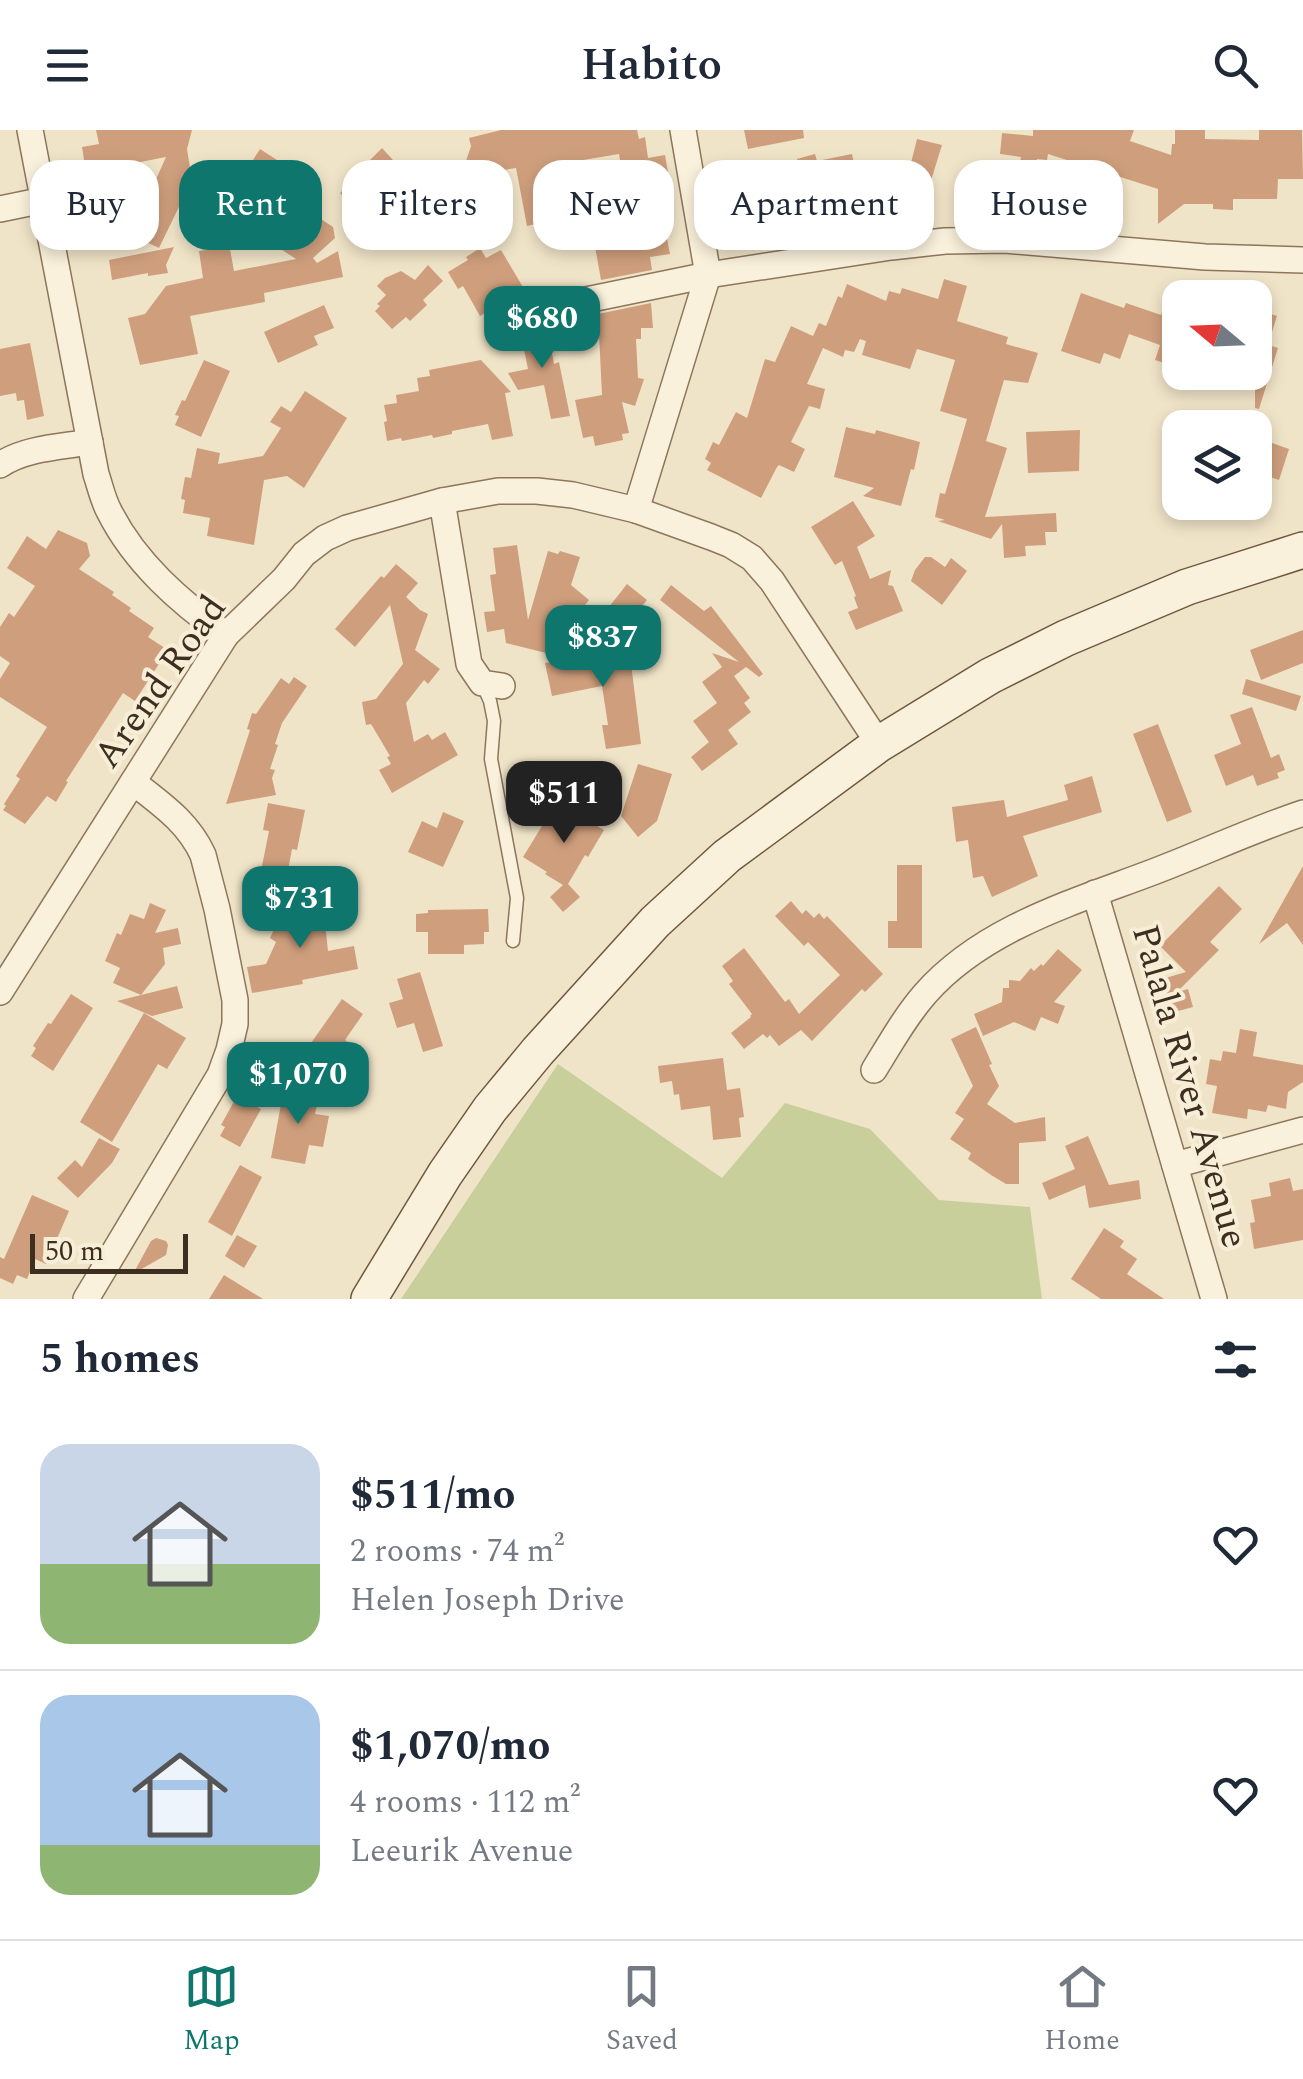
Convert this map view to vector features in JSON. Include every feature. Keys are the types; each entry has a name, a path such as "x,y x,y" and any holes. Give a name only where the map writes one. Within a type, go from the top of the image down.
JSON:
{"street":[{"path":"30,130 36,160"},
{"path":"636,510 708,275 682,130"},
{"path":"0,209 30,203"},
{"path":"557,306 708,275 945,241 1006,240 1205,257 1303,260"},
{"path":"54,250 96,474 108,510 162,582 187,608 226,635"},
{"path":"0,465 13,456 90,442"},
{"name":"Arend Road","path":"0,992 226,635 324,538 442,501 498,491 573,495 636,510 731,545 752,558 772,581 879,744"},
{"path":"442,501 469,664 492,685"},
{"path":"370,1299 445,1174 490,1109 654,922 728,856 879,744 990,676 1066,638 1187,587 1303,550"},
{"path":"86,1299 220,1075 235,1024 227,956 203,855 179,819 133,782"},
{"path":"874,1070 927,991 954,967 1012,929 1303,813"},
{"name":"Palala River Avenue","path":"1095,893 1214,1299"},
{"path":"1175,1166 1303,1130"}],"lane":[{"path":"492,685 491,759 517,898 513,941"}],"green space":[{"path":"558,1064 722,1178 785,1103 870,1129 939,1200 1030,1207 1042,1299 401,1299"}],"building":[{"path":"96,130 192,130 189,160 179,160 179,207 159,248 159,173 166,157 84,160 82,147 99,144"},
{"path":"501,130 637,130 639,139 645,137 648,158 665,155 666,160 620,160 619,154 583,160 533,160 533,225 527,226 513,160 466,160 469,138"},
{"path":"744,130 803,130 804,138 748,149"},
{"path":"1033,130 1134,130 1130,141 1171,155 1175,130 1205,130 1205,139 1259,140 1259,130 1302,130 1303,179 1278,179 1277,199 1233,199 1233,210 1213,209 1213,204 1184,204 1158,224 1158,189 1123,178 1123,160 1067,160 1048,154 1047,160 1020,160 1021,157 1000,154 1002,133 1033,136"},
{"path":"917,139 942,145 934,171 934,160 912,160"},
{"path":"382,148 393,160 370,160"},
{"path":"260,149 277,160 253,160"},
{"path":"815,154 817,160 797,160"},
{"path":"852,154 853,160 822,160"},
{"path":"322,220 333,227 335,238 322,250"},
{"path":"174,247 166,265 168,273 112,280 109,260"},
{"path":"230,250 234,271 296,259 282,250 322,250 313,258 317,263 338,251 343,277 264,293 265,302 190,316 198,354 140,365 128,318 145,314 166,286 203,278 199,251"},
{"path":"481,250 486,258 501,250 527,294 508,305 506,300 480,316 463,286 458,289 448,272 468,260 466,257"},
{"path":"596,250 669,250 670,254 650,257 652,270 601,280"},
{"path":"428,265 443,281 423,300 427,305 410,321 406,317 392,329 375,311 386,295 377,286 401,271 415,280"},
{"path":"944,279 967,286 957,321 1008,337 1006,344 1038,353 1028,383 1004,380 986,441 1007,448 985,517 1056,513 1057,532 1045,532 1046,545 1025,546 1026,556 1004,558 1002,524 991,539 935,517 967,419 940,411 955,360 917,349 910,369 862,355 866,341 860,339 854,352 845,350 843,357 823,348 807,384 825,389 820,409 809,406 791,442 805,449 794,472 777,467 761,498 707,470 711,463 705,459 713,442 719,445 736,412 747,418 765,359 775,362 791,326 813,336 819,323 826,326 847,284 886,301 889,291 900,294 902,288 938,299"},
{"path":"1081,293 1124,308 1126,303 1161,315 1162,312 1162,362 1155,360 1160,345 1129,334 1120,359 1104,353 1100,364 1061,351"},
{"path":"651,303 653,328 641,328 641,339 636,339 638,378 644,379 635,406 622,402 629,433 622,434 623,440 595,446 593,436 583,438 575,400 602,395 598,314"},
{"path":"324,305 334,328 314,336 318,345 278,363 264,332"},
{"path":"547,325 570,416 551,419 544,385 518,390 508,373 528,369 520,330"},
{"path":"30,343 44,416 27,420 24,400 17,401 16,393 0,396 0,349"},
{"path":"1272,346 1278,348 1272,367"},
{"path":"204,360 230,371 201,437 175,425 179,416 175,415"},
{"path":"481,360 511,392 505,393 513,436 492,440 488,424 433,438 432,435 387,441 384,405 397,403 396,395 419,391 417,378 430,376 429,370"},
{"path":"1255,390 1265,390 1259,409 1255,408"},
{"path":"305,391 347,418 304,488 287,476 264,480 254,545 207,536 210,518 183,513 185,500 181,499 185,477 191,478 197,448 220,453 218,464 263,456 281,428 270,422 281,406 291,412"},
{"path":"846,427 875,434 876,430 920,442 901,506 863,496 874,488 834,477"},
{"path":"1080,430 1079,471 1028,473 1026,432"},
{"path":"1272,443 1289,449 1279,480 1272,478"},
{"path":"853,501 875,536 857,547 870,579 891,570 888,585 893,586 903,611 856,630 848,612 858,608 856,596 842,561 835,565 811,527"},
{"path":"58,530 87,543 90,556 79,569 114,592 112,595 131,608 129,611 154,628 148,637 168,650 135,701 123,693 56,802 47,796 25,824 3,810 4,804 20,779 16,776 47,727 0,697 0,679 10,663 0,656 0,627 9,613 14,617 35,586 7,568 27,536 46,549"},
{"path":"517,545 528,620 548,551 580,557 571,585 589,600 546,653 506,643 504,629 487,632 484,612 495,611 490,575 496,574 493,548"},
{"path":"925,557 945,567 951,558 967,571 942,605 911,581"},
{"path":"396,564 418,583 406,597 428,614 415,650 440,669 428,684 424,680 406,703 414,742 428,734 432,740 445,732 458,755 392,793 379,770 391,764 387,757 390,756 371,724 366,725 362,702 376,699 403,664 390,605 355,647 335,629"},
{"path":"627,584 647,600 618,636 598,621"},
{"path":"671,585 704,611 711,606 763,674 759,677 746,667 734,676 750,698 744,703 751,712 728,730 738,744 702,771 691,757 709,742 693,721 717,703 702,682 722,667 712,653 739,662 660,600"},
{"path":"1303,630 1303,663 1261,680 1250,650"},
{"path":"629,647 641,744 606,749 602,725 608,725 602,686 552,696 545,663"},
{"path":"294,677 307,686 282,723 275,744 278,745 270,769 275,770 272,778 276,795 226,804 252,713 256,714 281,678 289,684"},
{"path":"1246,679 1301,696 1296,711 1242,694"},
{"path":"1252,707 1271,758 1279,754 1285,770 1277,773 1279,778 1257,786 1253,775 1226,786 1214,755 1241,744 1230,715"},
{"path":"1158,724 1192,812 1167,822 1133,734"},
{"path":"638,764 672,774 657,821 638,837 621,816"},
{"path":"1092,776 1102,812 1023,836 1038,876 992,897 983,876 973,878 968,840 956,842 952,807 1004,800 1007,817 1068,800 1064,785"},
{"path":"570,790 589,802 580,816 604,830 568,884 580,897 563,912 550,897 563,885 523,857 550,813 555,815"},
{"path":"268,803 305,810 286,881 260,876 269,831 263,830"},
{"path":"443,812 464,821 443,867 408,852 422,821 437,828"},
{"path":"897,865 922,865 922,948 888,948 888,921 897,921"},
{"path":"1303,866 1303,945 1287,923 1259,944"},
{"path":"1219,886 1242,909 1210,942 1219,950 1177,992 1188,989 1193,1007 1167,1014 1163,999 1168,997 1162,979 1186,972 1160,946"},
{"path":"290,896 324,913 328,951 354,946 358,969 252,993 247,967 266,964 276,942 270,938"},
{"path":"791,901 802,914 806,910 814,918 819,913 824,919 827,916 883,974 865,992 862,989 812,1041 801,1030 779,1046 770,1035 767,1038 763,1034 744,1049 731,1033 752,1014 729,984 733,981 722,966 744,948 785,1002 789,999 799,1014 840,975 775,916"},
{"path":"150,903 166,910 155,933 178,928 181,944 163,948 165,964 141,995 113,983 120,968 105,961 130,914 144,919"},
{"path":"488,909 489,932 484,932 484,944 464,945 464,954 428,954 428,932 416,932 416,914 428,910"},
{"path":"1058,949 1082,970 1054,1002 1065,1006 1058,1024 1041,1017 1035,1031 1014,1022 983,1036 974,1014 1002,1002 1003,988 1009,988 1009,980 1020,981 1031,968 1034,971 1043,966"},
{"path":"420,972 443,1046 423,1052 414,1023 397,1028 389,1003 403,999 397,979"},
{"path":"177,986 183,1008 152,1016 117,1001"},
{"path":"71,994 93,1008 53,1071 31,1056 36,1048 33,1046"},
{"path":"342,999 363,1014 345,1040 363,1053 350,1071 335,1060 321,1080 297,1063"},
{"path":"144,1013 186,1038 167,1069 158,1064 112,1142 80,1122"},
{"path":"976,1027 999,1086 987,1104 1015,1123 1045,1117 1046,1141 1019,1143 1019,1184 1006,1184 991,1175 968,1159 971,1153 950,1139 964,1119 955,1113 973,1086 951,1039"},
{"path":"1240,1029 1257,1032 1253,1056 1303,1065 1303,1082 1288,1092 1286,1109 1268,1105 1266,1112 1248,1109 1247,1119 1212,1113 1217,1086 1206,1084 1210,1059 1221,1061 1223,1051 1236,1053"},
{"path":"723,1058 727,1090 740,1088 744,1117 739,1118 741,1137 713,1140 710,1106 681,1110 672,1081 660,1083 658,1066"},
{"path":"284,1088 319,1095 315,1114 329,1116 323,1147 309,1145 305,1164 271,1158"},
{"path":"237,1096 261,1109 240,1147 220,1136 225,1127 221,1125"},
{"path":"1088,1136 1109,1185 1139,1180 1141,1199 1089,1208 1085,1185 1049,1200 1042,1183 1075,1169 1065,1146"},
{"path":"99,1138 120,1149 112,1163 78,1198 57,1178 75,1160 82,1167"},
{"path":"240,1165 262,1177 232,1236 208,1222"},
{"path":"1290,1178 1293,1191 1303,1189 1303,1240 1254,1249 1251,1200 1271,1196 1269,1183"},
{"path":"32,1195 69,1211 46,1264 35,1259 27,1279 17,1275 13,1284 0,1278 0,1257 4,1259"},
{"path":"1104,1228 1124,1241 1120,1247 1137,1259 1127,1274 1164,1299 1101,1299 1071,1279"},
{"path":"237,1235 257,1246 244,1268 225,1256"},
{"path":"151,1241 166,1241 166,1255 133,1274"},
{"path":"224,1275 263,1299 209,1299"}]}
